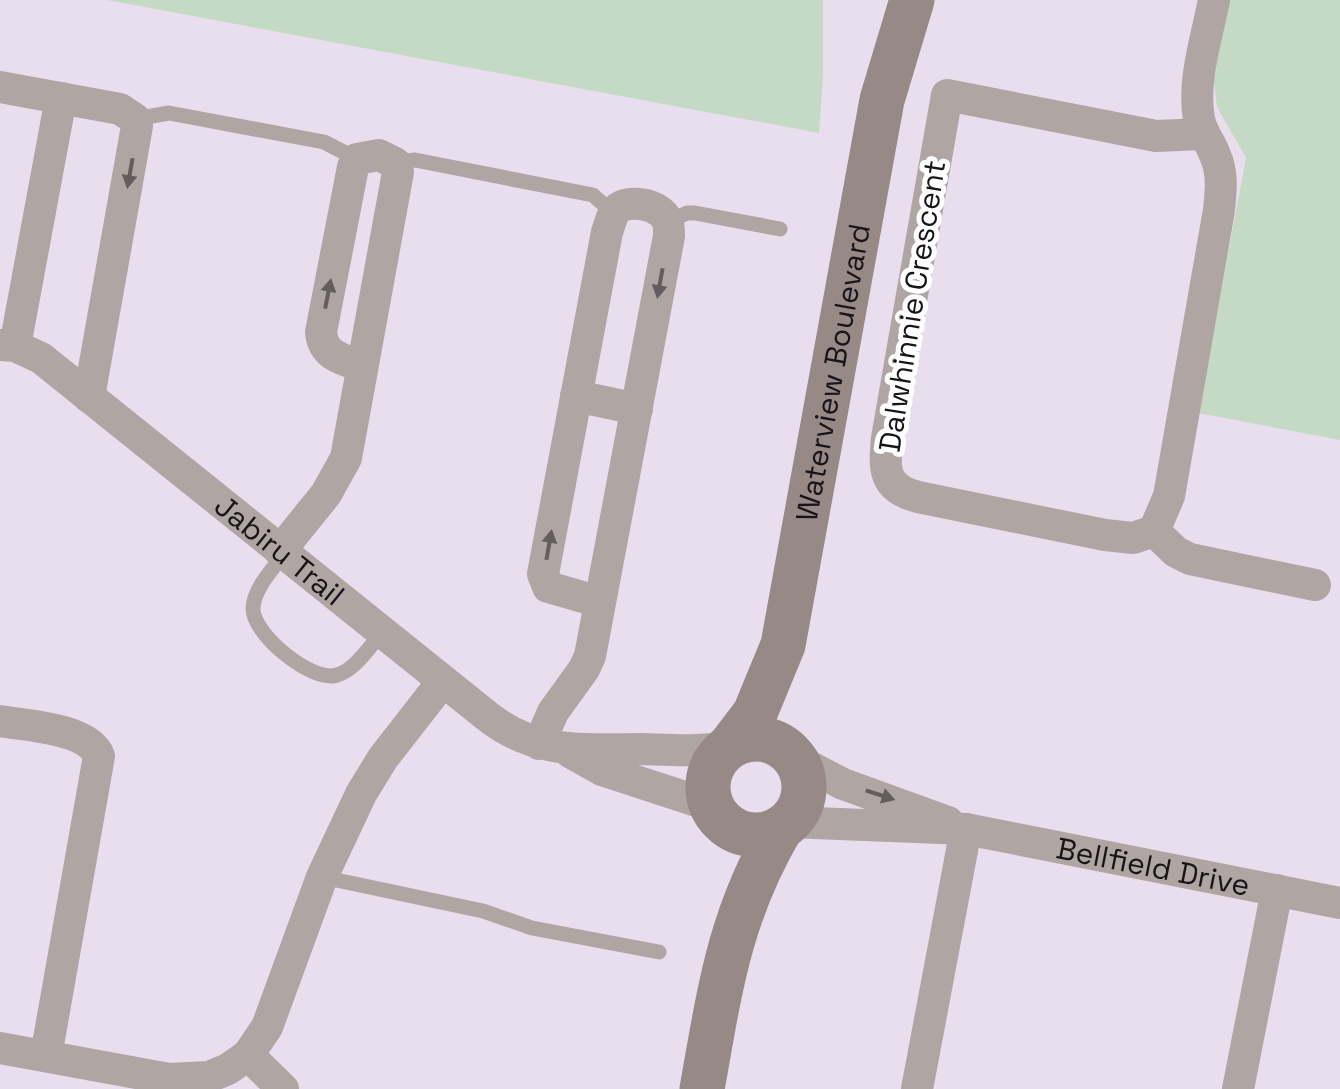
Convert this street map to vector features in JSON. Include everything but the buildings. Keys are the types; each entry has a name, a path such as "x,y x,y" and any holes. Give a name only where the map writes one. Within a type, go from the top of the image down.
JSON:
{"street":[{"name":"Waterview Boulevard","path":"882,100 887,0"},
{"name":"Waterview Boulevard","path":"729,747 754,713 783,645 882,100 912,0"},
{"path":"1214,0 1198,108 1203,134 1221,173 1219,210 1169,496 1164,516 1154,531 1176,552 1190,559 1314,586"},
{"path":"0,87 120,109 135,119 138,135 89,398"},
{"name":"Dalwhinnie Crescent","path":"1154,531 1132,538 1105,535 902,493 888,476 887,438 948,95 1156,136 1203,134"},
{"path":"7,346 61,98"},
{"path":"282,552 340,474 346,458 398,172 395,163 379,155 357,159 348,186 321,332 327,351 362,366"},
{"path":"552,747 553,712 590,656 669,236 662,212 634,204 624,205 613,214 543,574 548,587 600,602"},
{"name":"Jabiru Trail","path":"7,346 42,358 496,723 602,770 712,807"},
{"path":"576,396 637,409"},
{"name":"Waterview Boulevard","path":"783,645 792,756"},
{"path":"0,1048 153,1083 208,1077 248,1055 267,1027 322,877 360,794 443,681"},
{"path":"0,722 76,736 89,741 99,756 46,1056"},
{"path":"702,1089 727,952 743,900 803,798 802,771 792,756 760,739 729,747 716,759 710,774 708,790 728,890 727,952"},
{"name":"Jabiru Trail","path":"552,747 697,753 729,747"},
{"path":"639,782 648,749"},
{"name":"Bellfield Drive","path":"792,756 844,784 904,803 966,830"},
{"path":"712,807 735,830 766,834 785,825"},
{"name":"Bellfield Drive","path":"785,825 966,830 1340,904"},
{"path":"917,1089 966,830"},
{"path":"1238,1089 1277,890"},
{"path":"248,1055 282,1089"}],"lane":[{"path":"135,119 168,113 324,142 357,159"},
{"path":"395,163 416,160 592,195 613,214"},
{"path":"668,222 696,214 780,229"},
{"path":"282,552 258,592 253,608 255,619 261,632 308,671 321,676 342,674 382,633"},
{"path":"322,877 482,911 559,934 659,952"}],"green space":[{"path":"107,0 823,0 819,133"},
{"path":"1227,0 1340,0 1340,440 1198,413 1246,158 1217,107 1214,82"}]}
